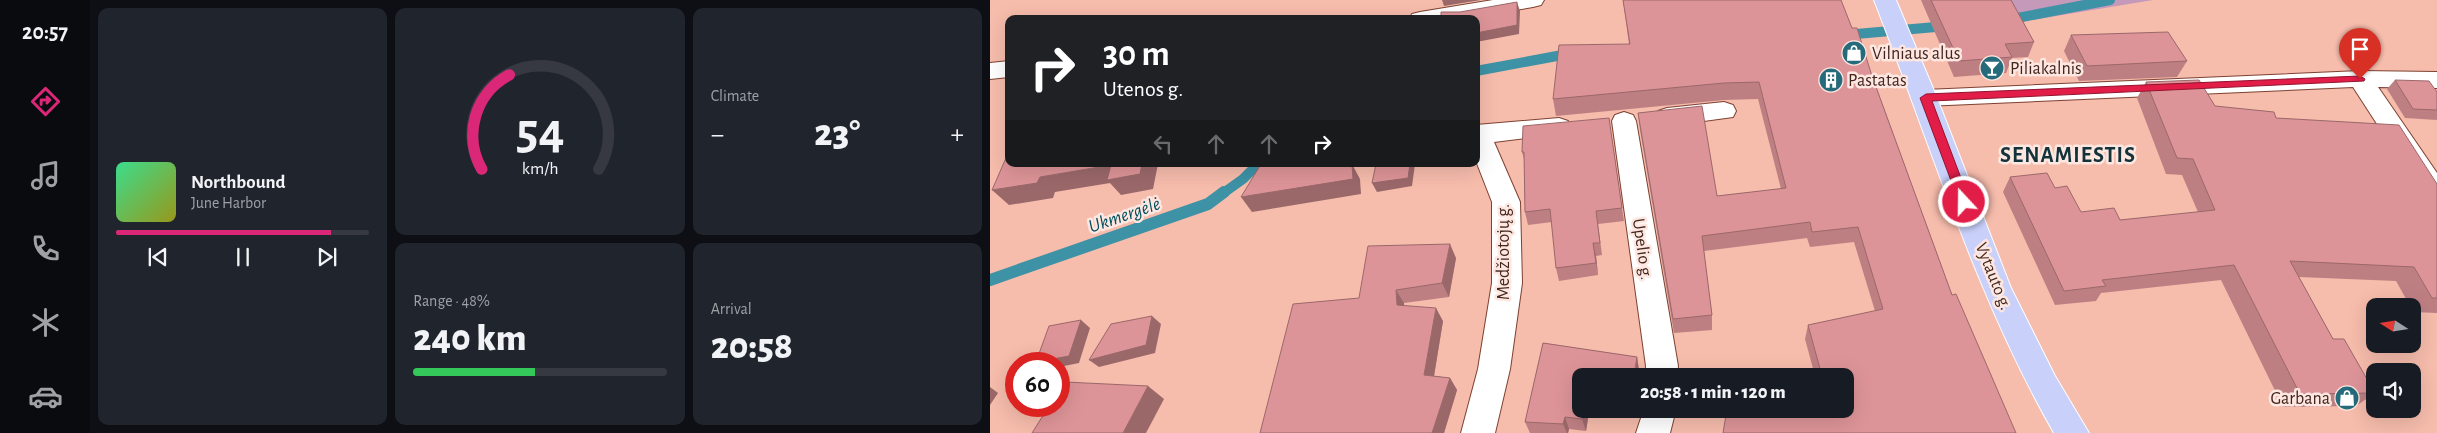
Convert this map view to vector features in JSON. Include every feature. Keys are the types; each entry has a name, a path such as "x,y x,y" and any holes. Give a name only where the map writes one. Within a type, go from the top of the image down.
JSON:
{"main road":[{"name":"Vytauto g.","path":"1892,17 1926,98 1997,288 2044,386 2072,433"}],"street":[{"path":"1444,15 1533,0"},
{"path":"990,71 1005,69"},
{"path":"2360,79 2437,194"},
{"path":"1926,98 2360,79 2437,80"},
{"path":"1480,134 1724,111"},
{"name":"Upelio g.","path":"1604,123 1662,368"},
{"name":"Medžiotojų g.","path":"1478,433 1494,369 1507,283 1506,202 1480,141"},
{"path":"1653,433 1657,418"}],"shaded area":[{"path":"1996,0 2153,0 1995,26"}],"building":[{"path":"1623,0 1841,0 1852,28 1857,28 1872,76 1952,295 1956,294 2016,433 1723,433 1726,418 1854,418 1854,368 1820,368 1808,325 1883,309 1858,227 1812,232 1810,222 1702,236 1712,315 1673,319 1638,113 1702,106 1717,196 1786,188 1759,82 1724,83 1553,99 1559,45 1630,44"},
{"path":"1931,0 2011,0 2034,42 2005,44 2012,57 1959,61"},
{"path":"1517,2 1517,25 1480,32 1480,15 1441,15 1441,12 1460,12"},
{"path":"2168,32 2187,61 2087,66 2071,35"},
{"path":"2199,80 2215,106 2274,112 2276,118 2399,125 2437,184 2437,298 2432,298 2414,267 2290,261 2333,339 2344,339 2366,377 2366,393 2300,394 2234,265 2102,280 2106,286 2064,291 2010,177 2047,173 2055,188 2067,186 2081,212 2114,208 2120,220 2215,210 2193,159 2177,158 2146,82"},
{"path":"2395,80 2429,81 2437,92 2437,110 2413,109"},
{"path":"1609,118 1622,208 1596,211 1600,243 1593,243 1596,263 1556,268 1550,209 1525,212 1524,152 1522,152 1523,126"},
{"path":"1005,160 1005,167 1099,167 1040,177 1037,183 992,190"},
{"path":"1110,167 1141,167 1140,174 1107,180"},
{"path":"1259,167 1352,167 1353,179 1241,197"},
{"path":"1375,167 1410,167 1408,178 1372,183"},
{"path":"1450,244 1442,283 1396,290 1397,305 1436,308 1424,375 1450,378 1432,433 1260,433 1293,304 1359,298 1368,246"},
{"path":"1152,316 1146,345 1089,360 1111,324"},
{"path":"1081,320 1070,353 1040,352 1049,326"},
{"path":"1543,343 1637,357 1635,368 1572,368 1572,418 1565,417 1563,424 1525,422"},
{"path":"1070,382 1148,386 1123,433 1032,433 1042,417 1070,417"}],"waterway":[{"name":"Ukmergėlė","path":"2007,20 2110,0"},
{"name":"Ukmergėlė","path":"1845,35 1947,26"},
{"name":"Ukmergėlė","path":"1480,70 1573,53"},
{"name":"Ukmergėlė","path":"1222,194 1243,179 1255,167"},
{"name":"Ukmergėlė","path":"990,280 1208,204 1224,192"}],"place":[{"name":"Vilniaus alus","path":"1854,53"},
{"name":"Piliakalnis","path":"1992,68"},
{"name":"Pastatas","path":"1831,80"},
{"name":"Garbana","path":"2347,398"}],"district":[{"name":"SENAMIESTIS","path":"2068,154"}],"route":[{"path":"1964,202 1926,98 2360,79"}]}
